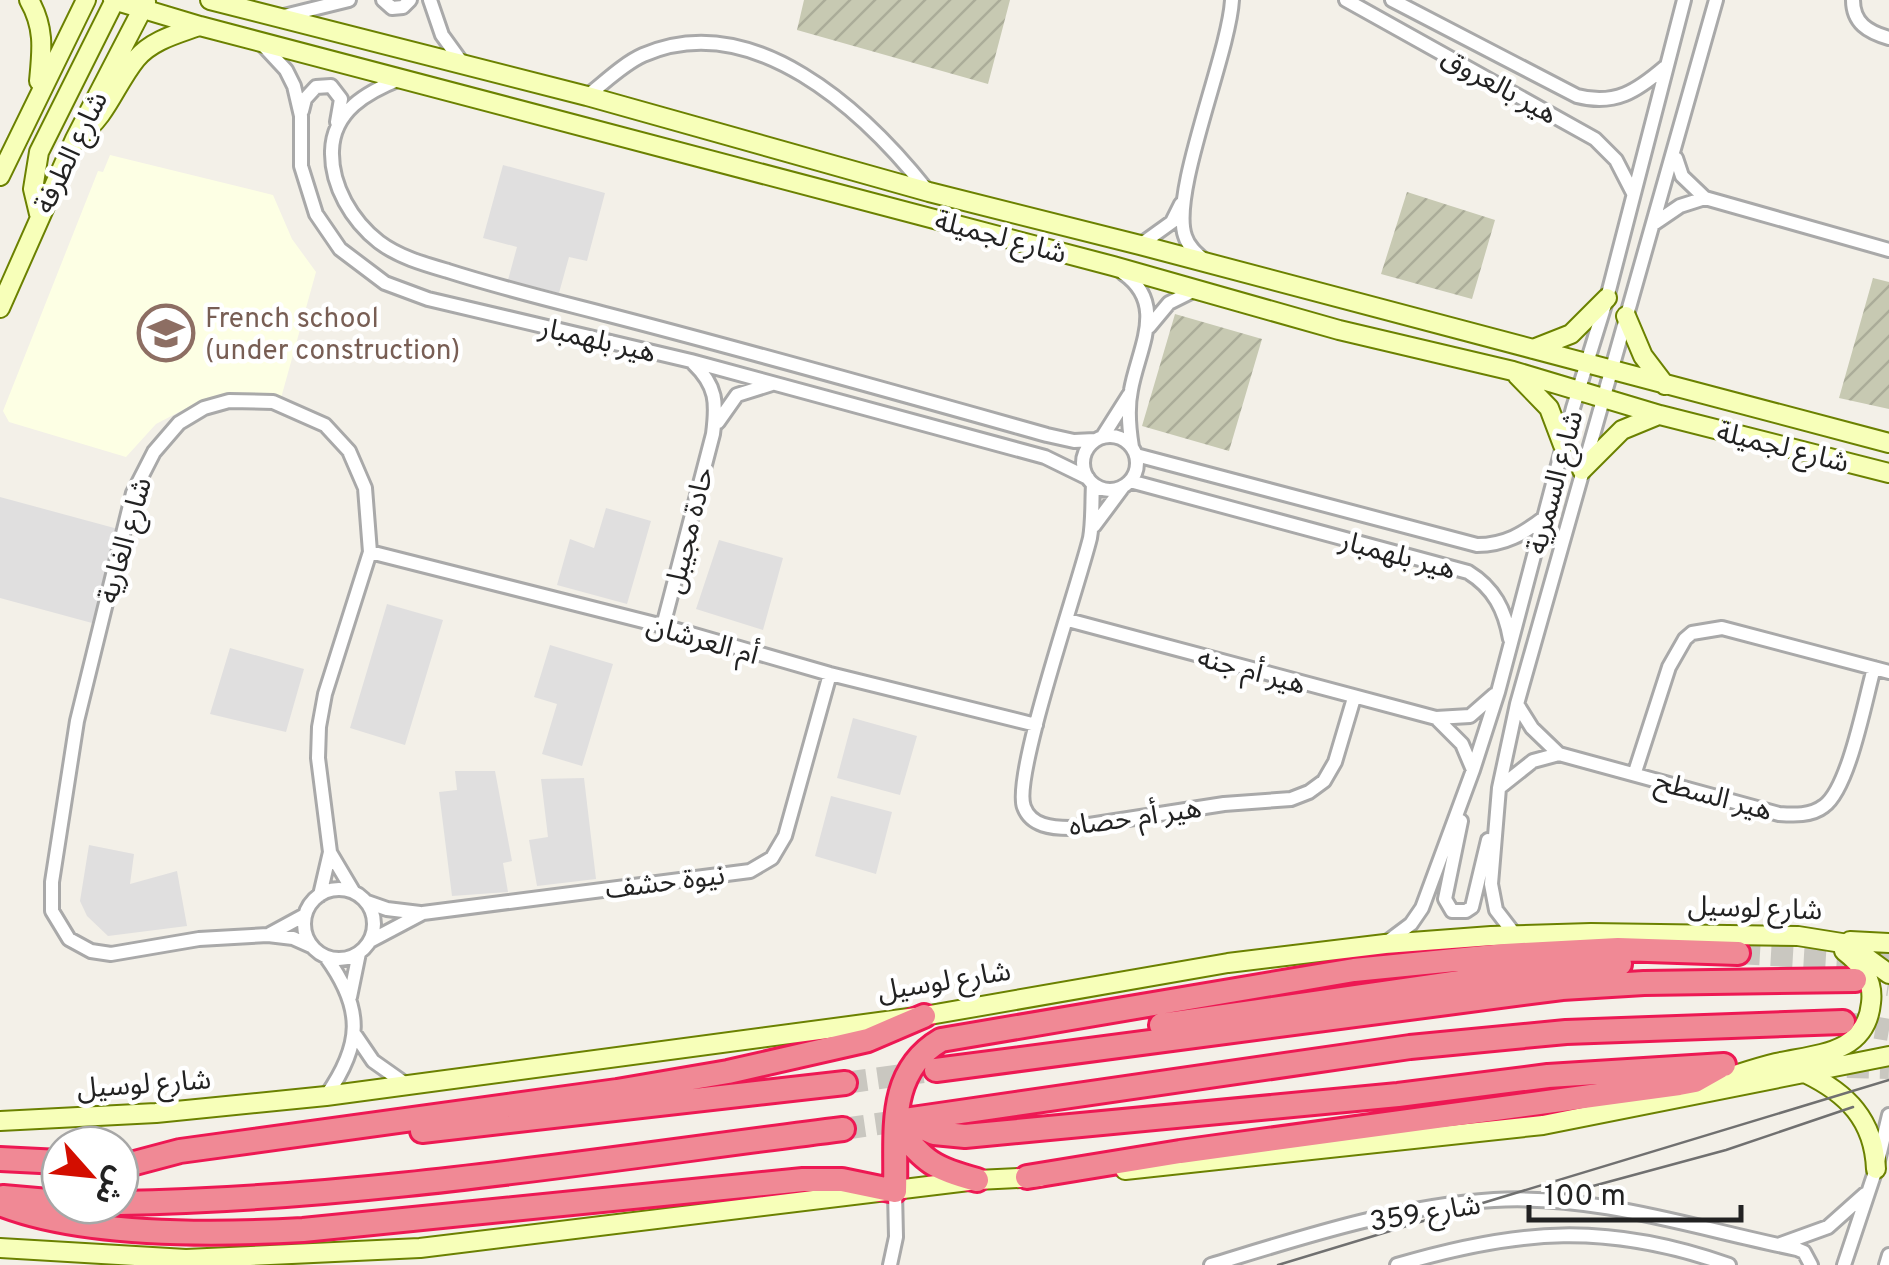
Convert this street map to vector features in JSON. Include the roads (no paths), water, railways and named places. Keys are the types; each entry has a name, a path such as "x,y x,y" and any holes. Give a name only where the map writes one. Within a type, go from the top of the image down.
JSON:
{"highway":[{"path":"0,1204 31,1215 85,1224 167,1231 250,1232 802,1180 842,1180 895,1191 902,1084 916,1059 942,1040 1354,970 1506,954 1599,950 1738,953 1529,972 1330,998 1146,1027 970,1066"},
{"path":"936,1070 1562,988 1855,980"},
{"path":"140,1161 384,1120 617,1092 728,1072 868,1040 924,1016"},
{"path":"901,1124 1410,1047 1566,1032 1844,1022"},
{"path":"901,1124 965,1136 1398,1095 1548,1076 1724,1065 1695,1081 1680,1084 1238,1144 1027,1178"},
{"path":"140,1162 845,1083"},
{"path":"901,1124 926,1162 977,1180"},
{"path":"140,1203 218,1202 352,1191 843,1128"},
{"path":"0,1160 40,1161"},
{"path":"0,1196 40,1200"}],"street":[{"path":"29,0 44,40 37,95"},
{"name":"شارع الطرفة","path":"0,176 86,0"},
{"path":"39,214 34,189 39,152 114,0"},
{"name":"شارع لجميلة","path":"114,0 140,3 200,26 1889,473"},
{"name":"شارع لجميلة","path":"210,0 588,96 929,192 1889,444"},
{"path":"259,10 349,0"},
{"path":"382,0 392,8 403,7 410,0"},
{"path":"430,0 442,35 464,66"},
{"name":"هير بالعروق","path":"1346,0 1595,139 1616,160 1633,193"},
{"name":"هير بالعروق","path":"1392,0 1577,96 1592,100 1632,94 1667,66"},
{"name":"شارع السمرية","path":"1385,944 1411,924 1422,908 1498,692 1684,0"},
{"name":"شارع السمرية","path":"1516,936 1502,922 1492,894 1499,788 1517,704 1716,0"},
{"path":"1852,0 1863,27 1889,38"},
{"path":"1206,262 1184,234 1186,192 1231,2"},
{"name":"شارع الطرفة","path":"0,308 39,214 140,3"},
{"path":"75,139 96,124 136,59 165,37 200,26"},
{"name":"هير بلهمبار","path":"258,40 286,70 294,86 301,116 300,166 316,214 340,249 385,283 428,299 691,360 1045,458 1090,481"},
{"path":"588,96 641,56 681,44 717,43 758,54 808,78 846,104 875,129 929,192"},
{"path":"335,130 360,98 403,78"},
{"name":"هير بلهمبار","path":"301,116 309,92 331,86 341,99 332,152 345,204 380,243 408,258 476,280 754,352 1047,435 1074,440 1099,438"},
{"path":"1675,152 1682,176 1705,198 1888,245"},
{"path":"1140,245 1172,222 1186,192"},
{"path":"1655,224 1680,206 1705,198"},
{"path":"1113,266 1140,287 1148,308 1148,327 1130,393 1137,469 1127,484 1108,490 1090,481 1084,458 1130,393"},
{"path":"1148,327 1169,303 1195,290"},
{"path":"1532,349 1571,334 1606,298"},
{"path":"1626,316 1642,356 1665,386"},
{"name":"حادة مجيبل","path":"691,360 706,375 716,397 713,434"},
{"path":"1514,371 1544,400 1558,425 1563,445"},
{"name":"حادة مجيبل","path":"664,626 713,434 723,411 738,395 773,383"},
{"name":"شارع الغارية","path":"311,946 293,938 268,935 198,939 111,954 70,940 52,911 52,882 78,721 127,512 154,452 179,423 204,408 229,401 273,402 324,425 349,451 364,488 370,552 319,726 318,758 330,852 320,895"},
{"path":"1582,470 1622,430 1660,415"},
{"path":"1099,438 1119,437 1134,451"},
{"name":"هير بلهمبار","path":"1134,451 1477,545 1520,536 1545,518"},
{"name":"هير أم حصاه","path":"1090,481 1091,533 1021,790 1025,810 1041,824 1070,828 1224,804 1291,799 1309,792 1324,781 1335,762 1354,698"},
{"name":"هير بلهمبار","path":"1127,484 1468,572 1499,601 1511,642"},
{"name":"هير أم حصاه","path":"1091,533 1127,484"},
{"name":"أم العرشان","path":"370,552 1036,725"},
{"name":"هير أم جنه","path":"1068,620 1436,718 1470,716 1498,692"},
{"name":"هير السطح","path":"1634,772 1669,667 1685,639 1705,628 1722,628 1889,672"},
{"name":"هير السطح","path":"1559,754 1779,814 1795,815 1824,806 1836,793 1874,668"},
{"name":"نيوة حشف","path":"370,942 423,913 750,871 772,858 785,836 830,674"},
{"path":"1517,704 1532,728 1559,754"},
{"path":"1436,718 1462,744 1473,770 1445,892 1452,911 1466,911 1475,900 1499,788 1533,761 1559,754"},
{"name":"شارع الغارية","path":"330,852 353,891"},
{"path":"339,889 353,891 367,902 374,917 370,942 359,953 338,960 326,957 311,946 306,936 305,915 320,895 339,889"},
{"name":"نيوة حشف","path":"367,902 387,909 423,913"},
{"name":"شارع الغارية","path":"268,935 305,915"},
{"name":"شارع لوسيل","path":"0,1121 156,1113 326,1096 924,1016 1228,963 1385,944 1591,933 1798,936 1848,944 1889,974"},
{"path":"1828,939 1889,943"},
{"path":"1650,1105 1757,1068 1840,1050 1850,1044 1870,1014 1870,981 1854,959 1828,939"},
{"path":"359,953 350,997 356,1036 372,1061 408,1085"},
{"path":"326,957 350,997"},
{"path":"326,1096 347,1062 356,1036"},
{"path":"0,1248 186,1259 363,1259 420,1248 977,1180 1195,1165 1524,1128 1889,1056"},
{"path":"1804,1072 1834,1088 1854,1106 1868,1129 1876,1169"},
{"path":"1844,1265 1876,1169 1889,1115"},
{"path":"1775,1246 1828,1227 1851,1210 1870,1188"},
{"path":"890,1265 896,1237 895,1191"},
{"name":"شارع 359","path":"1210,1265 1411,1210 1495,1200 1592,1206 1804,1252 1811,1265"},
{"name":"شارع 359","path":"1397,1265 1465,1245 1539,1234 1616,1238 1729,1265"},
{"path":"408,1265 420,1248"},
{"path":"1676,1251 1702,1265"},
{"path":"1886,1265 1889,1255"}],"tunnel":[{"path":"1738,953 1889,962"},
{"path":"1855,980 1889,985"},
{"path":"1843,1022 1889,1030"},
{"path":"1847,1067 1889,1068"},
{"path":"845,1083 923,1072"},
{"path":"843,1129 905,1120"}],"tram line":[{"path":"1278,1265 1889,1080"},
{"path":"1556,1196 1726,1150 1853,1107"}],"place":[{"name":"French school (under construction)","path":"166,333"}]}
